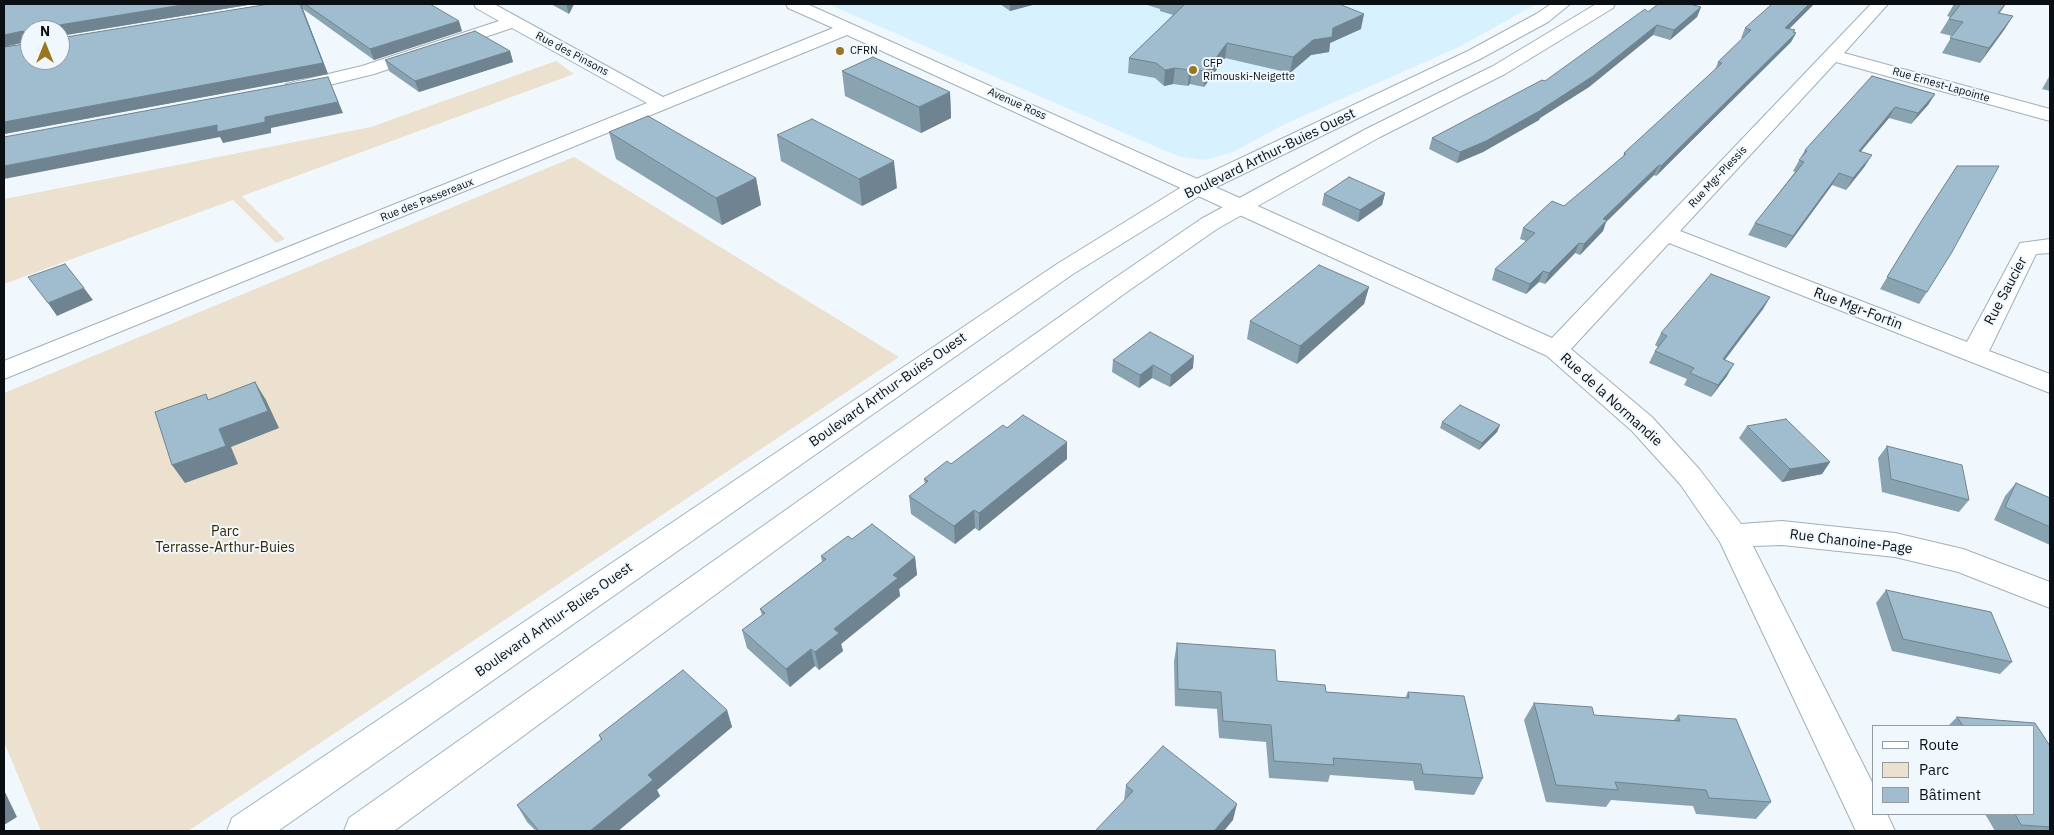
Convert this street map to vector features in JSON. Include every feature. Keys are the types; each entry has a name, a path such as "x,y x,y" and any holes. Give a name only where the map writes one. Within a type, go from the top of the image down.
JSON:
{"street":[{"name":"Rue des Pinsons","path":"482,4 512,22 577,55 662,104"},
{"name":"Avenue Ross","path":"794,4 1238,206"},
{"name":"Boulevard Arthur-Buies Ouest","path":"246,831 1065,268 1196,188 1474,55 1542,18 1562,4"},
{"name":"Boulevard Arthur-Buies Ouest","path":"363,831 1115,289 1209,224 1238,206 1373,133 1498,70 1607,4"},
{"name":"Rue Mgr-Plessis","path":"1556,350 1880,4"},
{"path":"272,92 320,83 368,70 512,22"},
{"name":"Rue des Passereaux","path":"4,370 849,28"},
{"name":"Rue Ernest-Lapointe","path":"1832,55 2050,115"},
{"name":"Rue de la Normandie","path":"1238,206 1280,223 1556,350 1642,424 1690,477 1733,536 1876,831"},
{"name":"Rue Mgr-Fortin","path":"1666,233 2050,384"},
{"name":"Rue Saucier","path":"1975,354 1981,338 2028,248 2050,246"},
{"name":"Rue Chanoine-Page","path":"1733,536 1782,533 1895,545 1963,561 2050,595"}],"shaded area":[{"name":"CFP Rimouski-Neigette","path":"828,4 1536,4 1461,46 1285,124 1233,152 1205,160 1181,157 1168,152"}],"green space":[{"path":"556,61 574,74 242,196 285,239 276,243 233,200 4,284 4,199 371,127"},
{"name":"Parc Terrasse-Arthur-Buies","path":"574,157 899,357 188,831 41,831 4,742 4,393"}],"building":[{"path":"4,4 188,4 70,23 70,20 20,20 20,32 4,35"},
{"path":"269,4 300,4 323,63 4,122 4,47 20,45 20,70 70,70 70,36"},
{"path":"305,4 430,4 459,21 370,49"},
{"name":"CFP Rimouski-Neigette","path":"1185,4 1339,4 1364,14 1333,28 1332,37 1313,40 1293,57 1227,43 1206,71 1175,68 1165,70 1156,63 1129,58"},
{"path":"1658,4 1690,4 1701,7 1674,30 1657,25 1593,76 1543,109 1486,141 1460,152 1432,138 1542,80 1545,81 1645,9 1648,12"},
{"path":"1772,4 1809,4 1785,28 1795,30 1793,32 1796,33 1661,166 1659,165 1603,219 1607,220 1584,244 1579,243 1549,273 1543,271 1530,284 1495,269 1535,233 1523,228 1552,201 1564,206 1626,154 1624,153 1722,63 1718,62 1751,30 1745,28"},
{"path":"1961,4 2005,4 1998,13 2013,16 1989,48 1950,38 1963,22 1949,19"},
{"path":"475,31 510,51 415,81 385,60"},
{"path":"873,57 950,92 919,107 842,71"},
{"path":"1872,76 1935,94 1918,113 1895,107 1859,151 1872,155 1853,178 1839,173 1793,236 1755,223 1804,162 1799,160 1807,151 1805,150"},
{"path":"328,77 338,102 265,117 265,122 217,132 217,125 4,166 4,137"},
{"path":"648,116 756,178 716,198 609,132"},
{"path":"812,119 894,161 859,179 777,135"},
{"path":"1957,166 1999,166 1952,252 1927,292 1887,277 1922,220"},
{"path":"1349,177 1385,193 1360,210 1324,194"},
{"path":"65,264 84,288 48,303 28,277"},
{"path":"1319,265 1369,287 1300,346 1250,321"},
{"path":"1711,274 1770,297 1723,359 1734,364 1718,385 1690,373 1694,368 1655,351 1667,336 1661,333"},
{"path":"1150,332 1194,356 1171,375 1153,365 1140,375 1113,360"},
{"path":"255,382 268,411 219,429 226,446 172,465 155,412 206,394 208,400"},
{"path":"1460,405 1500,425 1482,443 1442,422"},
{"path":"1023,415 1067,442 979,513 974,510 954,526 909,496 928,481 924,479 947,461 951,464 1003,425 1007,428"},
{"path":"1786,419 1830,462 1790,469 1747,426"},
{"path":"1887,446 1962,465 1969,500 1891,479"},
{"path":"2016,483 2050,498 2050,527 2005,507"},
{"path":"872,524 915,557 893,575 898,578 834,629 839,633 815,652 811,649 786,669 742,630 765,613 760,609 826,559 821,556 848,536 852,539"},
{"path":"1886,590 1991,612 2012,662 1903,639"},
{"path":"1177,643 1275,650 1277,681 1325,685 1326,692 1409,698 1408,692 1464,696 1483,778 1423,774 1421,764 1333,758 1334,765 1274,761 1271,725 1223,721 1221,692 1178,689"},
{"path":"683,670 727,710 648,775 653,780 590,831 539,831 517,805 602,739 599,735"},
{"path":"1534,703 1592,707 1594,715 1680,721 1678,715 1736,719 1771,802 1709,798 1706,790 1615,782 1618,790 1556,785"},
{"path":"1957,717 2035,723 2050,746 2050,827 2021,825 2016,815 2034,815 2034,725 1962,725"},
{"path":"1163,746 1237,804 1214,831 1095,831 1133,791 1126,785"}],"place":[{"name":"CFRN","path":"840,51"},
{"name":"CFP Rimouski-Neigette","path":"1193,70"}]}
